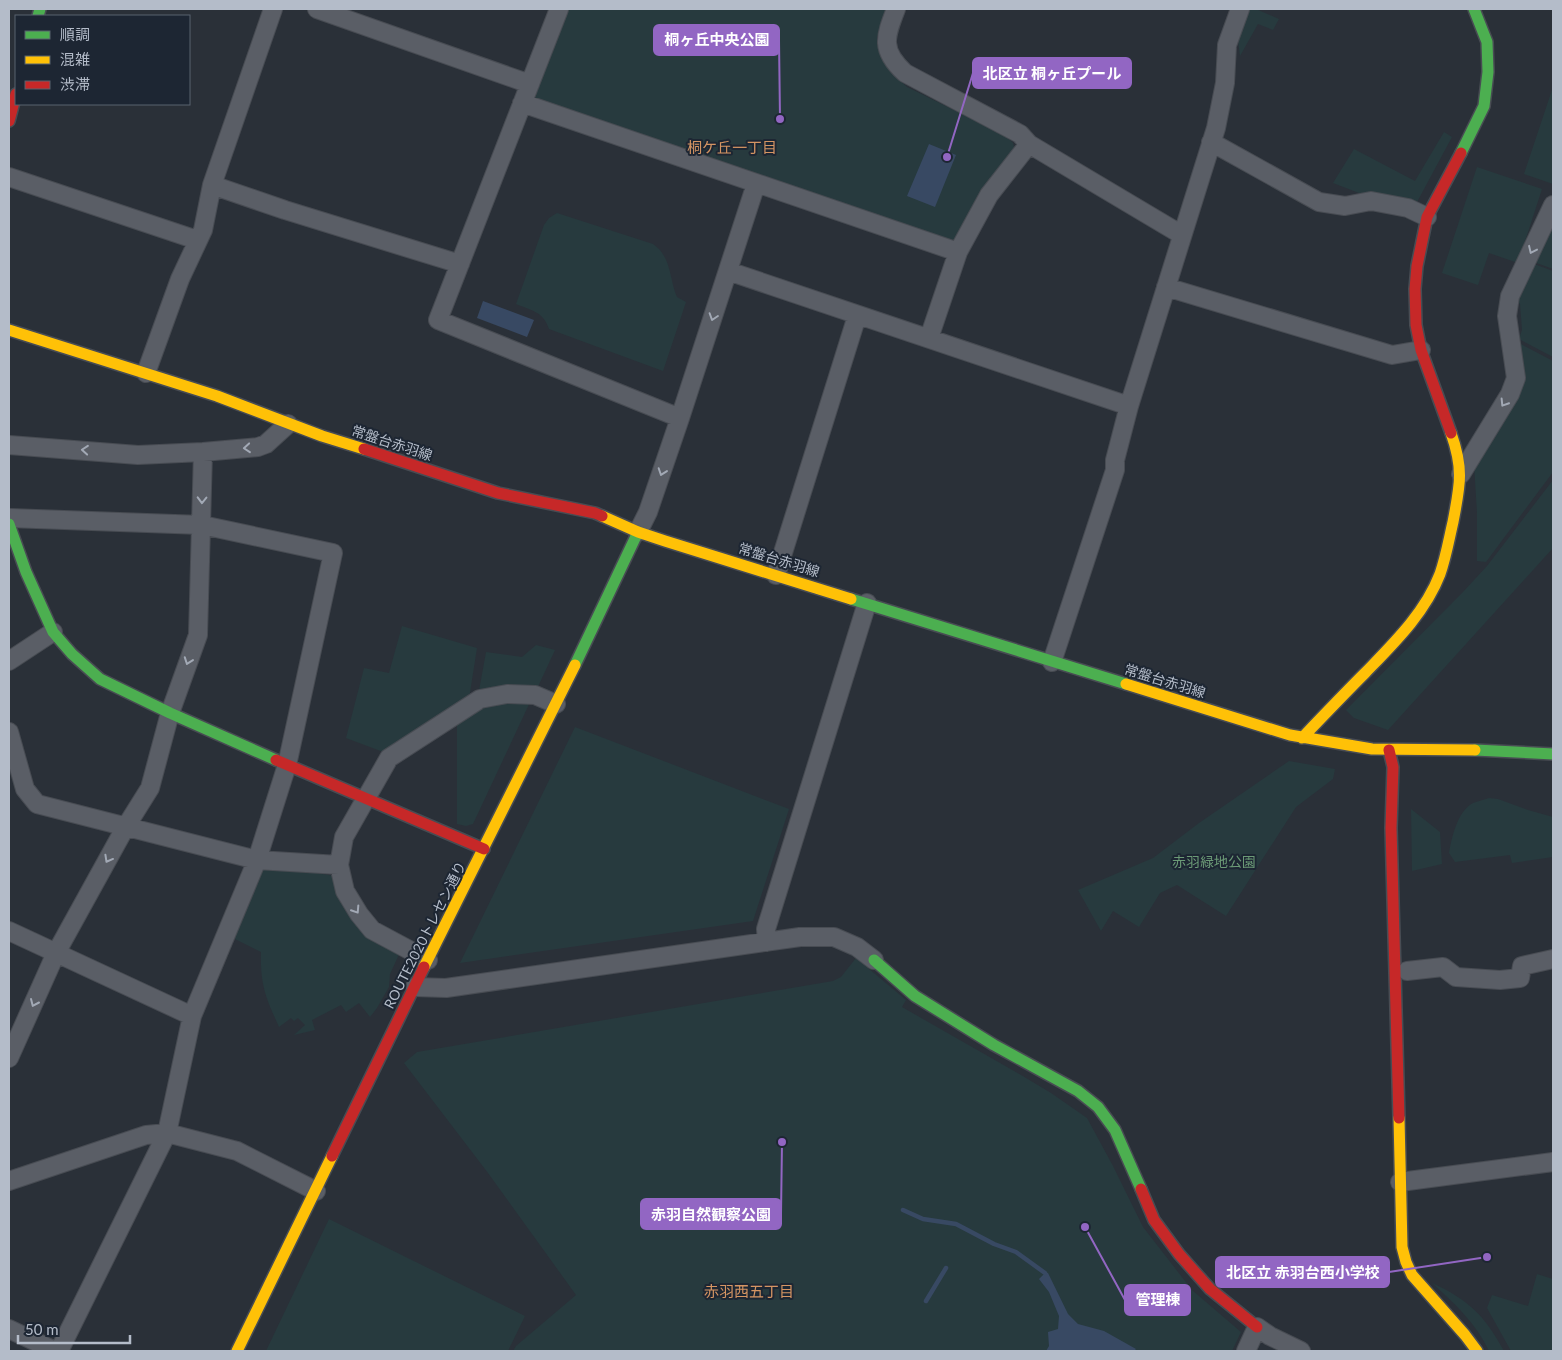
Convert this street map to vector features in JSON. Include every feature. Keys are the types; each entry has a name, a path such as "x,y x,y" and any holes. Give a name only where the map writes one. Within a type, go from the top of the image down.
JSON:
{"street":[{"path":"146,373 180,279 203,230 212,185 273,9"},
{"path":"317,9 530,84"},
{"path":"559,9 438,320 680,418"},
{"path":"896,9 886,34 889,50 896,65 915,80 1020,134 1029,144 1182,235"},
{"path":"1052,662 1114,470 1129,406 1211,142 1225,83 1227,45 1240,9"},
{"path":"1302,738 1402,635 1427,600 1440,574 1448,546 1458,501 1461,474 1454,442 1421,350 1416,325 1415,289 1417,266 1428,217 1484,106 1488,72 1487,42 1474,9"},
{"path":"9,120 15,98"},
{"path":"522,103 958,252"},
{"path":"1211,142 1319,202 1345,206 1371,201 1408,208 1428,217"},
{"path":"928,338 958,252 989,195 1029,144"},
{"path":"9,176 197,240"},
{"path":"638,532 648,512 680,418 756,184"},
{"path":"212,185 285,210 460,264"},
{"path":"1461,474 1510,394 1516,378 1507,316 1510,296 1553,205"},
{"path":"728,271 848,310 857,316 928,338 937,343 1129,406"},
{"path":"1166,287 1392,355 1421,350"},
{"path":"776,575 857,316"},
{"name":"常盤台赤羽線","path":"9,330 233,402 288,424 502,495 595,514 638,532 1302,738 1372,749 1470,750 1553,754"},
{"path":"9,445 138,454 203,452 258,447 266,444 288,424"},
{"path":"9,1058 56,954 125,828 150,788 170,713 198,635 203,452"},
{"path":"9,518 202,526 333,553 288,766 257,860 192,1016 167,1133 59,1351"},
{"path":"9,524 26,572 54,632 72,654 100,679 288,766 484,850"},
{"name":"ROUTE2020トレセン通り","path":"237,1351 428,960 556,704 638,532"},
{"path":"767,942 766,929 867,603"},
{"path":"9,662 54,632"},
{"path":"428,960 372,930 359,914 345,891 339,865 344,837 389,758 480,699 507,694 535,695 556,704"},
{"path":"9,732 25,788 36,804 257,860 339,865"},
{"path":"1389,750 1393,767 1391,828 1402,1247 1412,1275 1465,1335 1476,1351"},
{"path":"9,931 192,1016"},
{"path":"415,988 446,988 767,942 800,938 834,937 857,947 915,996 994,1045 1078,1091 1098,1107 1115,1130 1154,1220 1179,1254 1210,1289 1257,1328 1301,1351"},
{"path":"1407,971 1443,967 1456,977 1500,980 1520,978 1522,966 1553,959"},
{"path":"9,1181 146,1135 167,1133 237,1151 316,1191"},
{"path":"1400,1182 1553,1162"},
{"path":"1246,1351 1257,1328"},
{"path":"9,1329 55,1351"}],"green space":[{"path":"568,9 887,9 877,38 881,58 892,73 907,87 1005,135 1013,143 1015,151 954,242 540,103 535,97"},
{"path":"1249,9 1256,9 1279,19 1273,30 1258,24 1240,56 1238,41"},
{"path":"1553,87 1553,184 1524,174"},
{"path":"1444,132 1452,137 1416,204 1384,196 1359,193 1333,183 1354,149 1415,181"},
{"path":"1477,167 1542,189 1518,263 1489,253 1478,285 1442,273"},
{"path":"557,213 653,244 664,255 677,297 686,302 663,371 549,329 544,318 532,310 516,304 544,225 549,218"},
{"path":"1553,216 1553,269 1531,261"},
{"path":"1534,264 1553,271 1553,357 1519,339 1522,330 1520,304 1515,300"},
{"path":"1515,341 1553,361 1553,472 1486,562 1477,561 1474,464 1506,413"},
{"path":"1553,480 1553,548 1388,730 1354,718 1346,710 1487,566"},
{"path":"402,626 477,648 469,699 386,753 346,738 364,668 389,673"},
{"path":"536,645 555,650 536,691 478,696 486,652 522,657"},
{"path":"531,700 473,824 466,826 457,824 457,721 481,704"},
{"path":"575,727 789,809 753,921 460,963"},
{"name":"赤羽緑地公園","path":"1289,761 1335,769 1333,779 1296,807 1226,916 1177,885 1160,893 1139,927 1113,911 1101,931 1078,890 1153,858 1199,823"},
{"path":"1489,798 1498,799 1553,817 1553,857 1512,863 1510,855 1455,862 1449,853 1459,819 1467,807"},
{"path":"1411,809 1440,832 1442,864 1412,871"},
{"path":"265,864 334,876 401,950 390,974 389,987 370,1017 359,1003 346,1012 341,1005 312,1020 315,1030 294,1035 305,1025 298,1018 294,1021 291,1018 279,1027 263,983 261,952 231,937"},
{"path":"856,958 906,1000 902,1007 1051,1093 1087,1118 1143,1227 1192,1290 1241,1332 1232,1351 513,1351 516,1346 576,1295 488,1173 404,1063 417,1052 833,981 841,977"},
{"path":"329,1219 525,1316 508,1351 266,1351"},
{"path":"1537,1274 1553,1279 1553,1351 1511,1351 1487,1308 1492,1295 1528,1306"},
{"path":"1432,1283 1445,1289 1475,1310 1490,1328 1504,1351 1489,1351 1478,1332 1457,1306"}],"water":[{"path":"929,144 956,155 935,207 907,196"},
{"path":"483,301 534,320 527,337 477,318"},
{"path":"1045,1273 1048,1273 1068,1314 1078,1324 1104,1331 1136,1349 1134,1351 1046,1351 1049,1346 1048,1332 1058,1329 1059,1316 1049,1292 1039,1279"}],"waterway":[{"path":"903,1210 923,1219 956,1224 994,1244 1016,1252 1045,1273"},
{"path":"926,1301 946,1268"}],"traffic: fast":[{"path":"38,15 40,9"},
{"path":"1461,153 1484,106 1488,72 1487,42 1474,9"},
{"path":"9,524 26,572 53,632 72,654 100,679 170,713 276,760"},
{"path":"575,665 638,532"},
{"path":"851,599 1126,684"},
{"path":"1475,750 1553,754"},
{"path":"874,960 915,996 994,1045 1078,1091 1098,1107 1115,1130 1141,1189"}],"traffic: slow":[{"path":"9,330 217,396 322,436 364,449"},
{"path":"1302,738 1398,639 1417,615 1434,588 1446,555 1460,478 1458,457 1451,433"},
{"path":"602,516 638,532 851,599"},
{"path":"424,967 575,665"},
{"path":"1126,684 1290,735 1372,749 1475,750"},
{"path":"1399,1118 1402,1247 1406,1262 1412,1275 1477,1351"},
{"path":"237,1351 332,1156"}],"traffic: jam":[{"path":"9,121 15,98"},
{"path":"1451,433 1421,350 1416,325 1415,289 1417,266 1427,217 1461,153"},
{"path":"364,449 498,493 602,516"},
{"path":"1389,750 1393,767 1391,828 1399,1118"},
{"path":"276,760 484,849"},
{"path":"332,1156 424,967"},
{"path":"1141,1189 1154,1220 1179,1254 1210,1289 1257,1327"}],"place":[{"name":"桐ヶ丘中央公園","path":"780,119"},
{"name":"北区立 桐ヶ丘プール","path":"947,157"},
{"name":"赤羽自然観察公園","path":"782,1142"},
{"name":"管理棟","path":"1085,1227"},
{"name":"北区立 赤羽台西小学校","path":"1487,1257"}],"district":[{"name":"桐ケ丘一丁目","path":"732,148"},
{"name":"赤羽西五丁目","path":"749,1292"}]}
